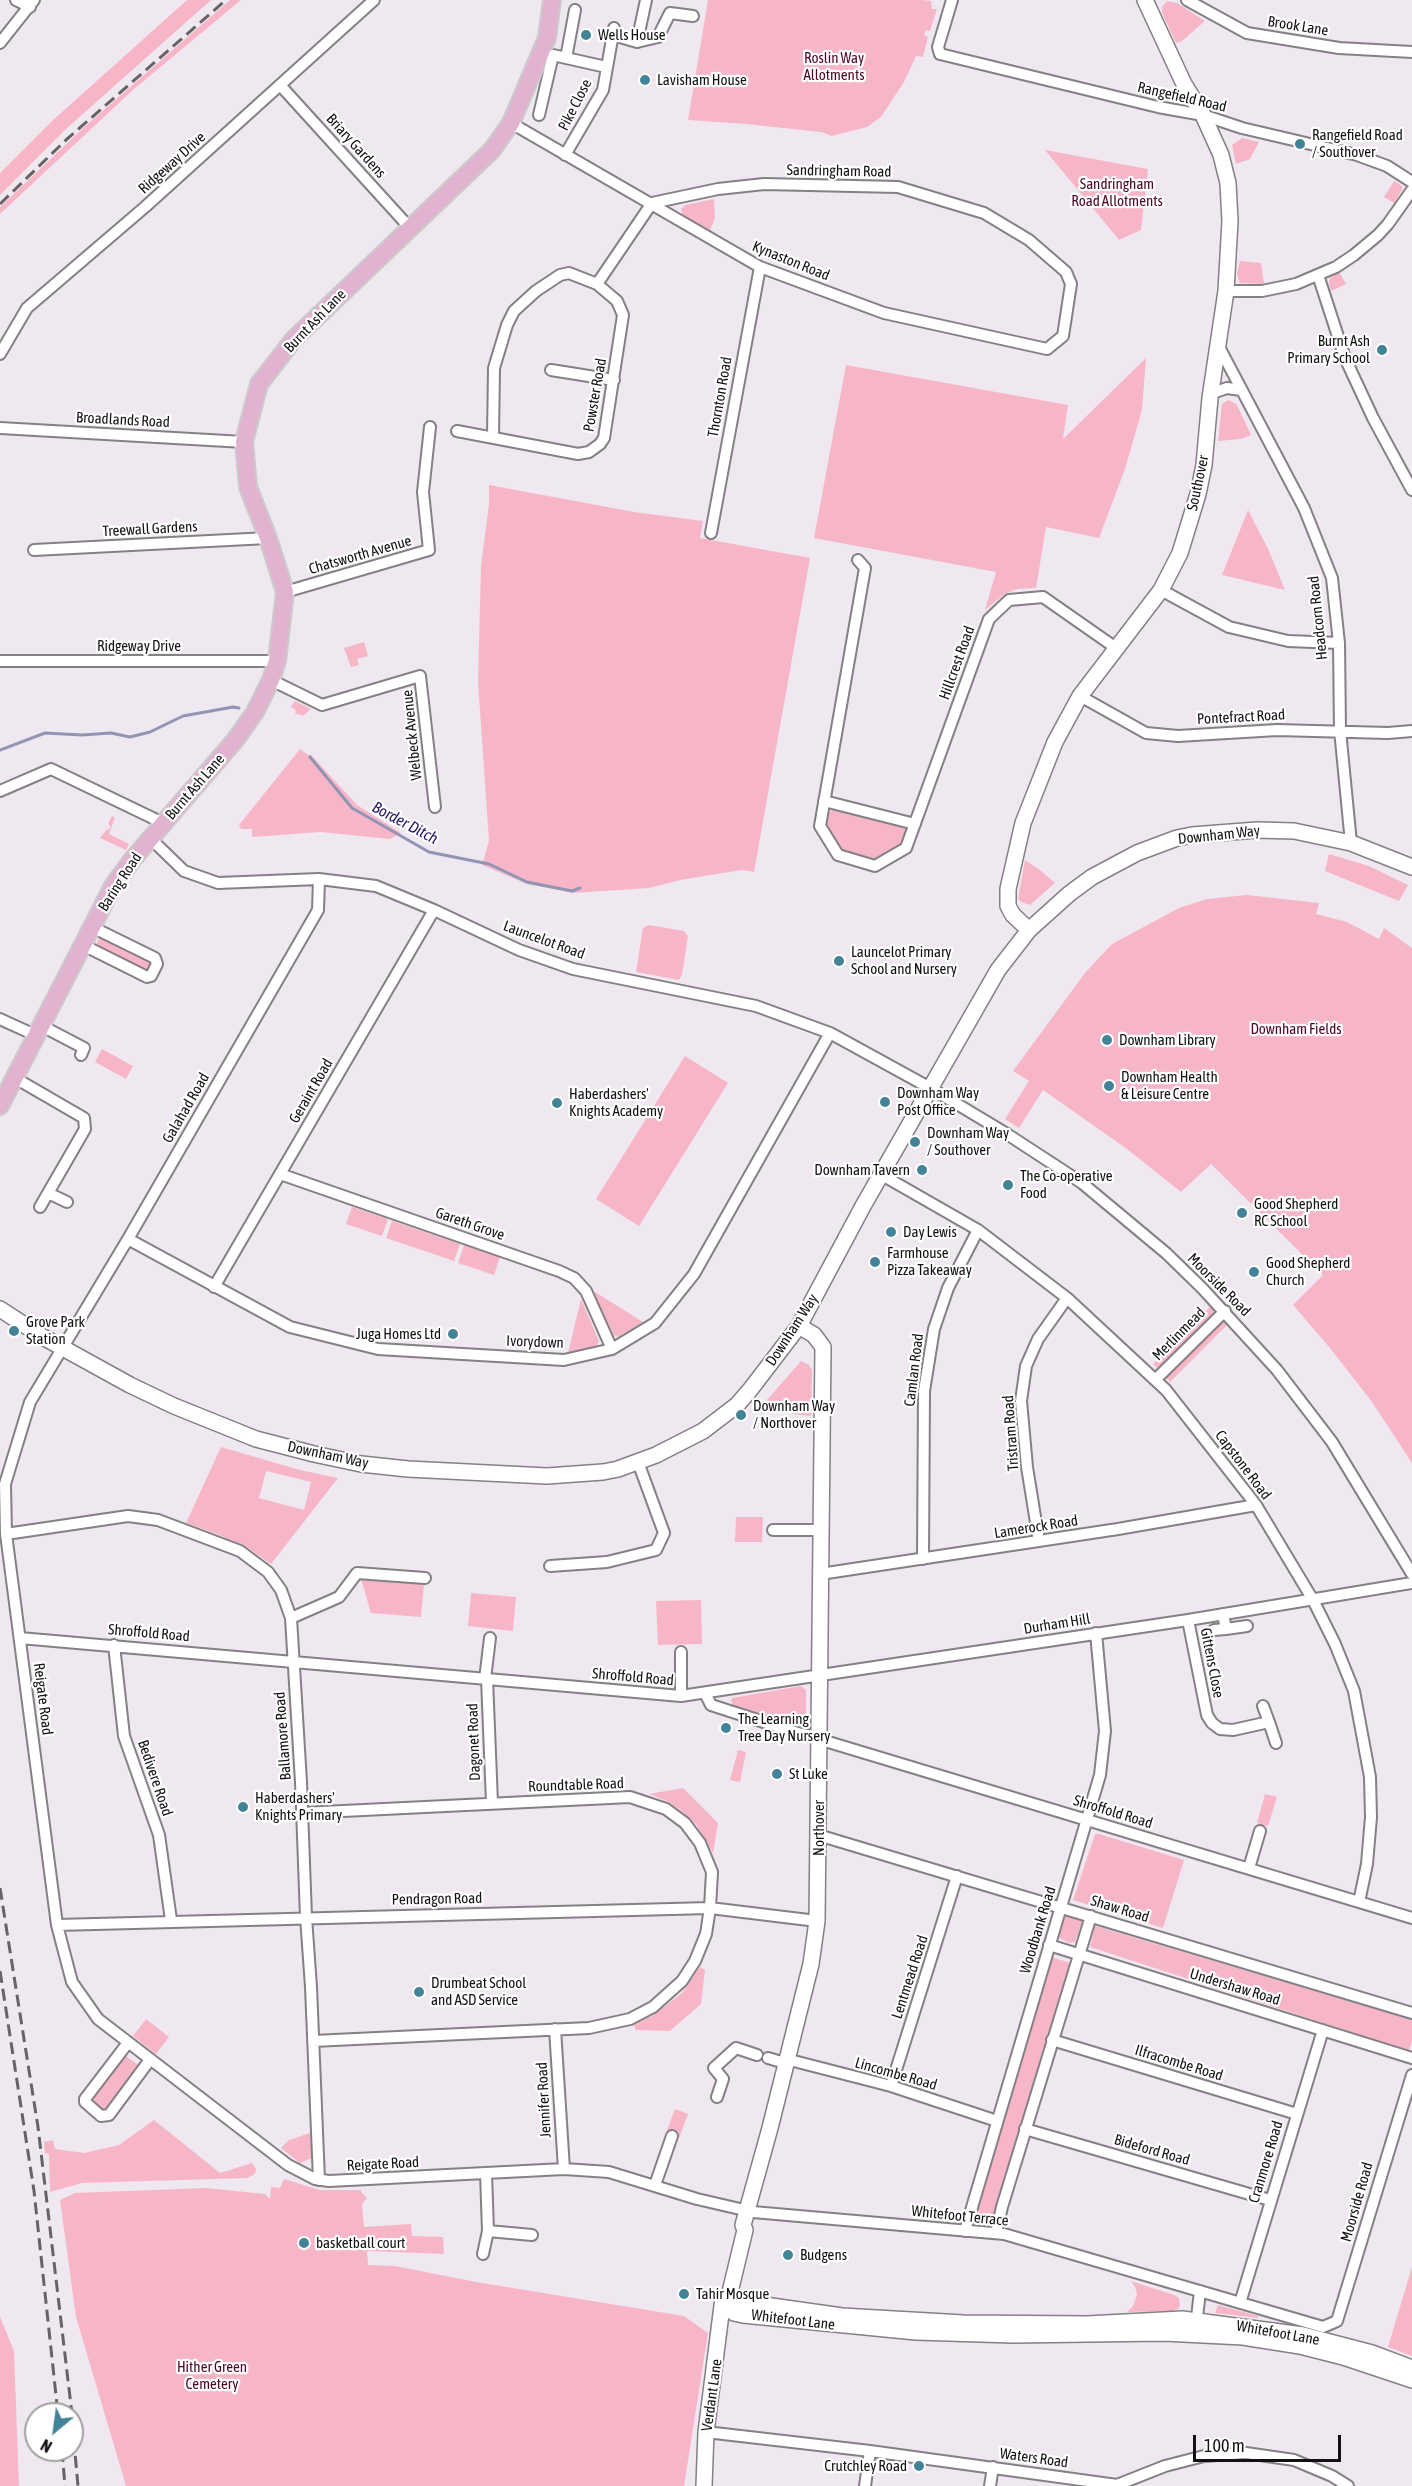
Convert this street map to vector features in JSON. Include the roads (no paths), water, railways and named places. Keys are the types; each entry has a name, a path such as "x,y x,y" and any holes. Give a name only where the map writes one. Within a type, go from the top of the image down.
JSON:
{"main road":[{"name":"Burnt Ash Lane","path":"150,838 236,739 255,712 277,662 285,592 268,537 248,487 244,442 259,384 294,339 492,150 511,123 547,38 552,0"},
{"name":"Baring Road","path":"0,1106 121,874 150,838"}],"street":[{"path":"0,43 32,3 16,0"},
{"name":"Ridgeway Drive","path":"0,354 27,308 145,207 374,0"},
{"path":"646,0 637,42 658,37 670,13 693,16"},
{"name":"Rangefield Road","path":"950,0 938,47 940,54 1158,107 1203,115 1242,128 1357,155 1387,166 1412,182"},
{"name":"Southover","path":"1029,930 1013,915 1008,906 1008,889 1023,823 1055,742 1080,696 1161,590 1180,553 1198,494 1204,465 1210,394 1226,291 1230,221 1228,183 1218,145 1184,84 1145,0"},
{"name":"Brook Lane","path":"1187,0 1247,33 1339,48 1412,52"},
{"path":"566,58 575,10"},
{"name":"Pike Close","path":"565,155 603,90 614,32 637,42"},
{"name":"Pike Close","path":"539,115 553,55 606,68"},
{"name":"Briary Gardens","path":"280,85 410,228"},
{"name":"Kynaston Road","path":"511,123 760,267 884,313 1047,349 1063,336 1066,316"},
{"name":"Sandringham Road","path":"652,203 718,189 764,184 898,187 984,213 1029,240 1066,272 1071,284 1066,316"},
{"path":"1226,291 1262,291 1296,284 1318,275 1354,255 1378,236 1412,190"},
{"path":"597,284 652,203"},
{"name":"Thornton Road","path":"711,533 760,267"},
{"name":"Powster Road","path":"457,431 578,454 589,452 600,444 604,438 623,315 617,301 597,284 568,273 560,275 536,291 514,311 507,325 494,368 493,437"},
{"path":"1318,275 1345,358 1373,418 1412,490"},
{"name":"Headcorn Road","path":"1217,343 1304,508 1332,578 1339,644 1340,730 1352,843"},
{"path":"551,369 614,380"},
{"path":"1210,394 1227,388 1241,390"},
{"name":"Chatsworth Avenue","path":"285,592 429,550 423,492 430,427"},
{"name":"Broadlands Road","path":"0,428 244,442"},
{"name":"Treewall Gardens","path":"34,550 268,537"},
{"name":"Hillcrest Road","path":"858,560 865,568 820,826 838,855 875,866 906,848 989,619 1009,600 1043,597 1116,648"},
{"path":"1161,590 1229,627 1288,641 1339,644"},
{"name":"Ridgeway Drive","path":"0,661 277,662"},
{"name":"Welbeck Avenue","path":"271,680 322,705 420,676 435,807"},
{"name":"Pontefract Road","path":"1080,696 1146,733 1178,736 1277,729 1412,731"},
{"path":"0,791 51,769 163,823"},
{"path":"824,801 915,824"},
{"name":"Downham Way","path":"0,1309 130,1386 209,1422 255,1439 348,1461 408,1469 547,1476 603,1472 638,1461 680,1443 721,1419 750,1390 798,1326 863,1206 998,970 1029,930 1069,894 1092,877 1137,853 1177,838 1192,835 1278,830 1323,835 1352,843 1412,867"},
{"name":"Launcelot Road","path":"150,838 184,871 218,883 319,879 376,886 519,950 573,969 756,1006 830,1033 932,1089"},
{"name":"Galahad Road","path":"64,1347 318,910 319,879"},
{"name":"Geraint Road","path":"214,1287 434,910"},
{"name":"Baring Road","path":"83,945 147,977 151,976 157,964 155,958 92,927"},
{"path":"0,1019 38,1030 84,1048"},
{"name":"Ivorydown","path":"128,1239 290,1328 378,1349 564,1360 612,1349 655,1323 694,1274 830,1033"},
{"path":"15,1078 87,1118 85,1130 40,1207"},
{"name":"Moorside Road","path":"932,1089 1082,1183 1166,1253 1224,1311 1278,1370 1332,1442 1412,1574"},
{"name":"Gareth Grove","path":"280,1174 559,1270 574,1278 586,1291 612,1349"},
{"name":"Capstone Road","path":"882,1175 978,1230 1067,1298 1155,1380 1256,1505 1313,1600 1354,1690 1366,1755 1371,1817 1367,1863 1359,1902"},
{"path":"48,1193 67,1203"},
{"name":"Camlan Road","path":"923,1558 924,1391 934,1329 948,1288 978,1230"},
{"name":"Tristram Road","path":"1039,1541 1027,1467 1020,1401 1026,1366 1038,1339 1067,1298"},
{"name":"Merlinmead","path":"1155,1380 1224,1311"},
{"name":"Northover","path":"724,2304 723,2283 738,2228 745,2217 770,2128 811,1964 817,1921 823,1347 814,1335 798,1326"},
{"name":"Reigate Road","path":"64,1347 30,1402 5,1484 6,1534 57,1924 72,1982 98,2019 127,2044 288,2165 300,2173 319,2180 340,2181 564,2169 609,2172 697,2199 745,2217"},
{"path":"550,1566 607,1562 656,1550 664,1533 638,1461"},
{"name":"Lamerock Road","path":"820,1574 1256,1505"},
{"name":"Ballamore Road","path":"6,1534 128,1516 158,1520 218,1542 255,1561 268,1572 281,1590 291,1618 319,2180"},
{"path":"773,1530 820,1530"},
{"path":"291,1618 339,1597 357,1573 425,1578"},
{"name":"Durham Hill","path":"705,1693 1188,1620 1412,1583"},
{"path":"1223,1614 1226,1629"},
{"name":"Gittens Close","path":"1188,1620 1207,1715 1212,1724 1220,1729 1233,1730 1269,1722"},
{"path":"1214,1630 1247,1626"},
{"name":"Woodbank Road","path":"965,2231 1100,1775 1105,1731 1096,1633"},
{"name":"Shroffold Road","path":"20,1638 681,1696 705,1693 711,1705 1412,1918"},
{"name":"Dagonet Road","path":"489,1638 486,1679 492,1803"},
{"name":"Bedivere Road","path":"114,1645 124,1736 159,1835 171,1920"},
{"path":"681,1653 681,1696"},
{"path":"1263,1706 1276,1743"},
{"name":"Roundtable Road","path":"302,1813 630,1797 666,1809 685,1823 700,1843 712,1872 706,1934 695,1961 682,1982 653,2007 630,2019 589,2028 313,2042"},
{"path":"1249,1868 1260,1831"},
{"name":"Shaw Road","path":"819,1835 1412,2013"},
{"name":"Lentmead Road","path":"891,2086 957,1876"},
{"name":"Pendragon Road","path":"57,1924 710,1908 817,1921"},
{"path":"996,2233 996,2226 1091,1916"},
{"name":"Undershaw Road","path":"1049,1944 1412,2058"},
{"name":"Jennifer Road","path":"555,2029 564,2169"},
{"name":"Cranmore Road","path":"1240,2303 1323,2030"},
{"name":"Ilfracombe Road","path":"1052,2040 1297,2114"},
{"path":"127,2044 85,2098 85,2102 101,2116 109,2115 150,2061"},
{"path":"717,2097 723,2079 714,2068 736,2048 757,2055"},
{"name":"Lincombe Road","path":"768,2058 891,2086 997,2121"},
{"name":"Moorside Road","path":"1323,2327 1337,2321 1412,2075"},
{"name":"Bideford Road","path":"1026,2129 1270,2200"},
{"path":"655,2186 672,2136"},
{"path":"483,2254 488,2232 486,2173"},
{"name":"Whitefoot Terrace","path":"745,2217 996,2233 1039,2243 1323,2327"},
{"path":"488,2232 532,2235"},
{"path":"1196,2327 1200,2291"},
{"name":"Whitefoot Lane","path":"724,2304 734,2313 743,2315 916,2332 1013,2336 1196,2327 1303,2335 1372,2353 1412,2368"},
{"name":"Verdant Lane","path":"704,2486 706,2432 724,2304"},
{"name":"Whitefoot Lane","path":"1196,2327 1300,2346 1368,2364 1412,2380"},
{"name":"Waters Road","path":"706,2432 993,2467 1117,2486 1176,2463 1204,2456 1246,2453 1293,2460 1332,2476 1348,2486"},
{"path":"865,2486 870,2451"},
{"path":"990,2486 993,2467"}],"waterway":[{"name":"Border Ditch","path":"0,750 45,733 82,735 111,733 130,737 150,732 183,716 233,707 239,708"},
{"name":"Border Ditch","path":"310,757 352,808 429,852 489,864 527,882 572,891 580,888"}],"railway":[{"path":"0,204 67,139 226,0"},
{"path":"0,1888 38,2127 71,2402"},
{"path":"0,1971 34,2191 57,2402"},
{"path":"63,2462 65,2486"},
{"path":"76,2462 78,2486"}],"place":[{"name":"Wells House","path":"586,35"},
{"name":"Lavisham House","path":"645,80"},
{"name":"Rangefield Road / Southover","path":"1300,144"},
{"name":"Burnt Ash Primary School","path":"1382,350"},
{"name":"Launcelot Primary School and Nursery","path":"839,961"},
{"name":"Downham Library","path":"1107,1040"},
{"name":"Downham Health & Leisure Centre","path":"1109,1086"},
{"name":"Downham Way Post Office","path":"885,1102"},
{"name":"Haberdashers' Knights Academy","path":"557,1103"},
{"name":"Downham Way / Southover","path":"915,1142"},
{"name":"Downham Tavern","path":"922,1170"},
{"name":"The Co-operative Food","path":"1008,1185"},
{"name":"Good Shepherd RC School","path":"1242,1213"},
{"name":"Day Lewis","path":"891,1232"},
{"name":"Farmhouse Pizza Takeaway","path":"875,1262"},
{"name":"Good Shepherd Church","path":"1254,1272"},
{"name":"Grove Park Station","path":"14,1331"},
{"name":"Juga Homes Ltd","path":"453,1334"},
{"name":"Downham Way / Northover","path":"741,1415"},
{"name":"The Learning Tree Day Nursery","path":"726,1728"},
{"name":"St Luke","path":"777,1774"},
{"name":"Haberdashers' Knights Primary","path":"243,1807"},
{"name":"Drumbeat School and ASD Service","path":"419,1992"},
{"name":"basketball court","path":"304,2243"},
{"name":"Budgens","path":"788,2255"},
{"name":"Tahir Mosque","path":"684,2294"},
{"name":"Crutchley Road","path":"919,2466"}],"park label":[{"name":"Roslin Way Allotments","path":"834,66"},
{"name":"Sandringham Road Allotments","path":"1117,192"},
{"name":"Downham Fields","path":"1296,1029"},
{"name":"Hither Green Cemetery","path":"212,2376"}]}
